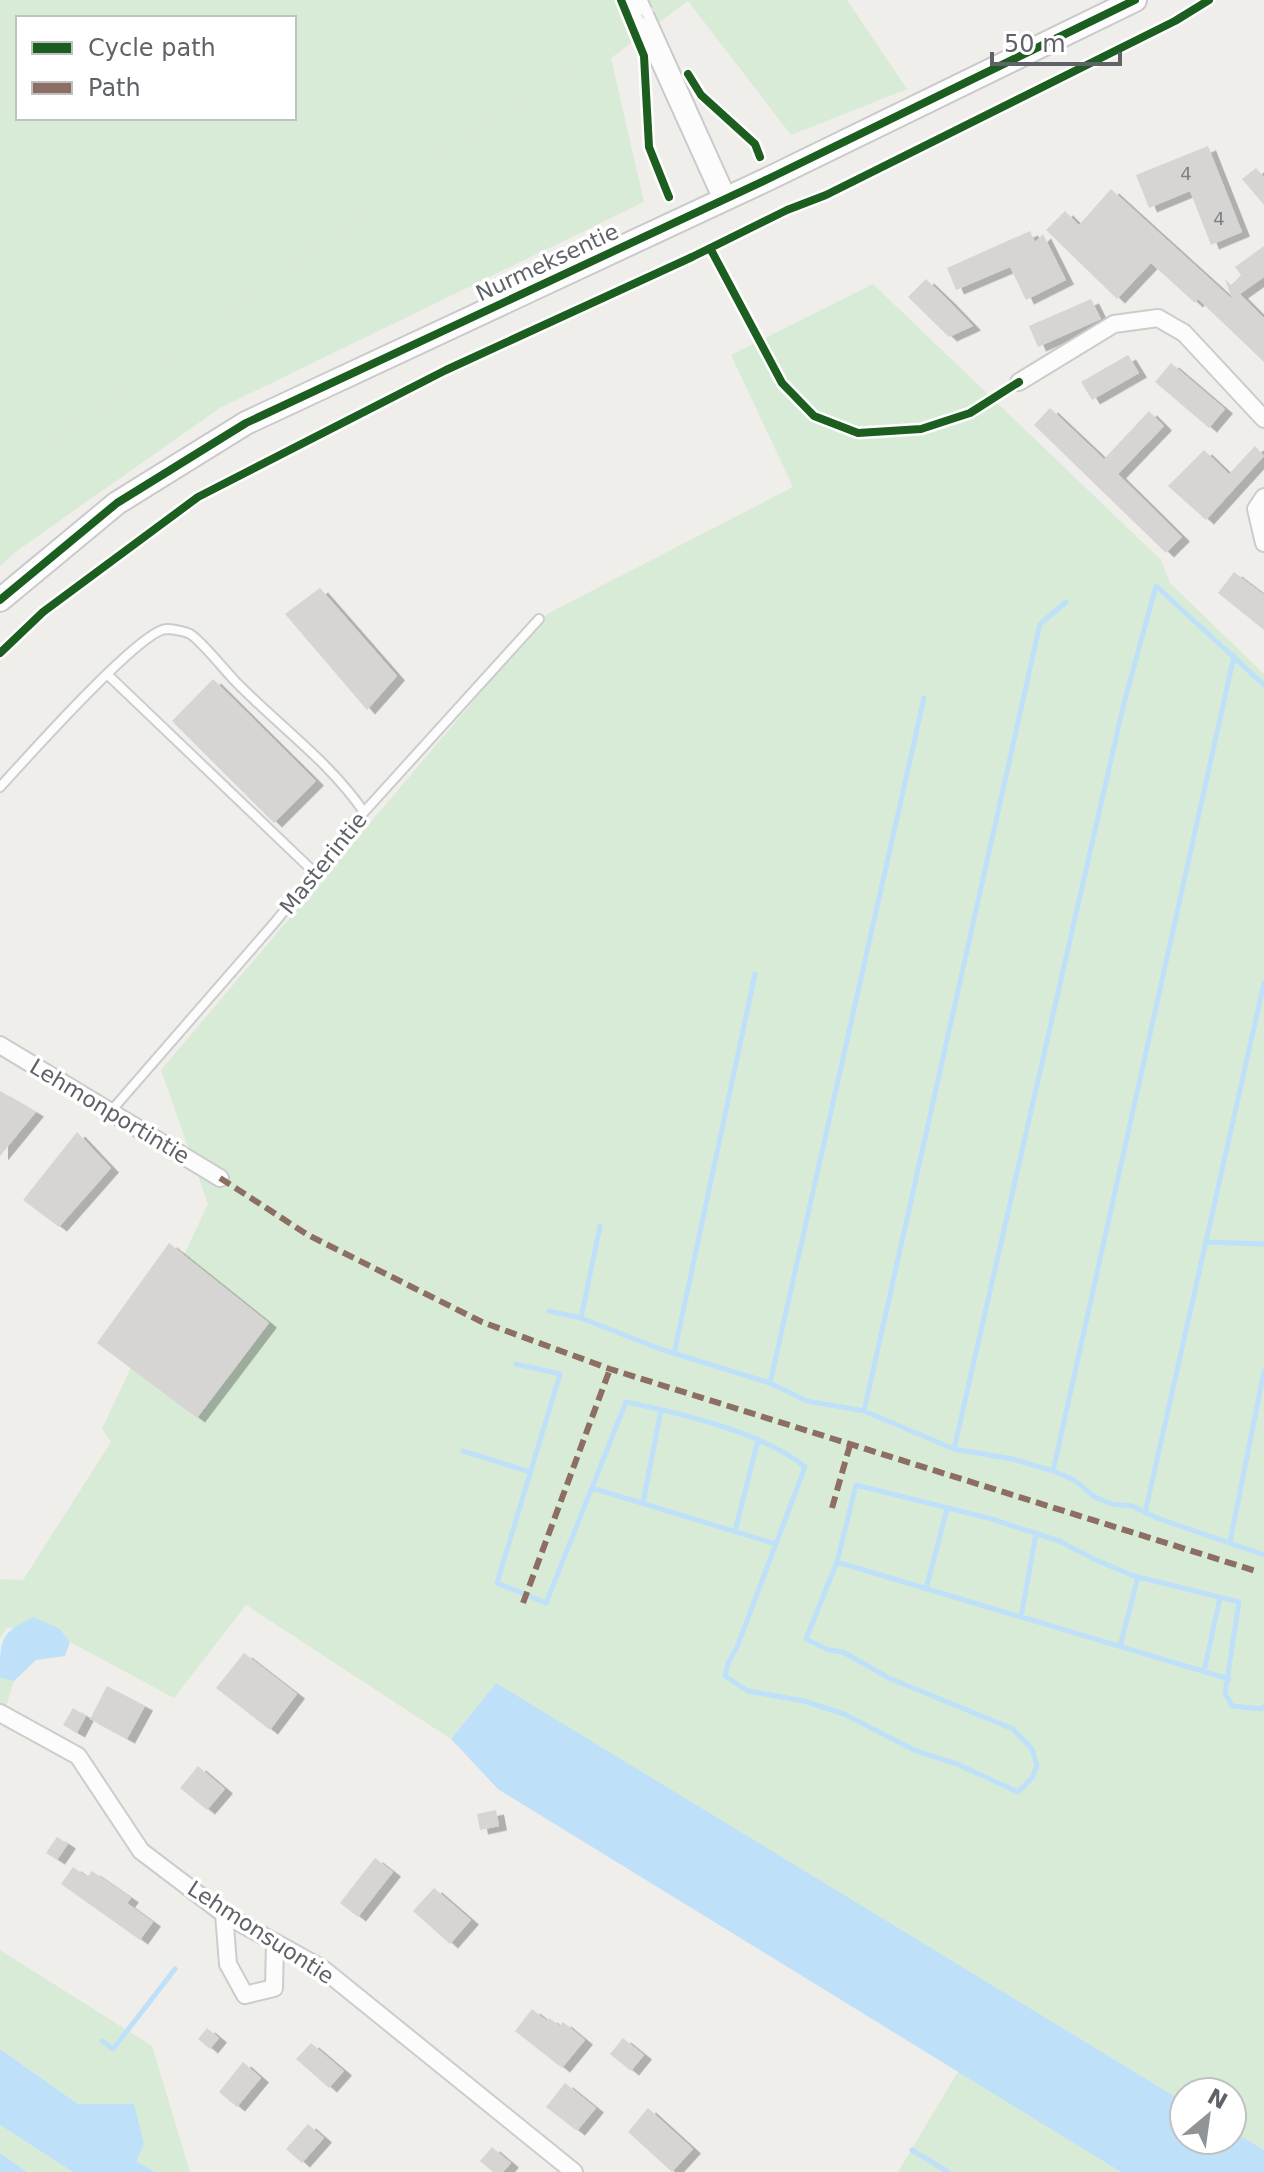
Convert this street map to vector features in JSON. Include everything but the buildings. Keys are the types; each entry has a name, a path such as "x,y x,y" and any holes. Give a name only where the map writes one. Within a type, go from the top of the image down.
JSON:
{"street":[{"path":"635,0 724,197"},
{"name":"Nurmeksentie","path":"0,600 117,503 246,423 770,178 1135,0"},
{"path":"1019,382 1114,324 1158,318 1184,333 1264,419"},
{"path":"1264,497 1256,509 1264,543"},
{"name":"Lehmonportintie","path":"0,1045 220,1178"},
{"name":"Lehmonsuontie","path":"0,1713 78,1756 141,1851 224,1914 323,1969 574,2172"},
{"path":"224,1914 228,1964 245,1995 274,1988 275,1944"}],"lane":[{"name":"Masterintie","path":"111,1111 276,921 364,812 539,619"},
{"path":"0,787 51,731 147,636 165,629 190,634 239,685 312,751 350,791 364,812"},
{"path":"108,675 314,872"}],"green space":[{"path":"0,0 847,0 907,89 791,135 688,1 611,58 644,202 220,408 18,550 0,566"},
{"path":"873,284 1161,560 1170,583 1264,674 1264,2150 1248,2140 1248,2076 1168,2076 1168,2092 495,1684 451,1739 246,1605 174,1698 70,1642 60,1629 7,1628 0,1638 0,1579 23,1580 111,1442 102,1429 208,1204 161,1070 547,614 793,487 731,355"},
{"path":"0,1678 14,1681 4,1712 0,1710"},
{"path":"0,1950 152,2046 190,2172 155,2172 136,2161 134,2104 78,2104 0,2049"},
{"path":"959,2070 1121,2172 898,2172"},
{"path":"0,2125 73,2172 27,2172 0,2153"}],"water":[{"path":"33,1617 60,1629 70,1642 65,1656 36,1660 14,1681 0,1678 4,1638"},
{"path":"496,1683 1168,2092 1168,2156 1248,2156 1248,2140 1264,2150 1264,2172 1121,2172 498,1789 451,1739"},
{"path":"0,2049 78,2104 134,2104 144,2145 136,2161 155,2172 73,2172 0,2125"},
{"path":"0,2153 27,2172 0,2172"}],"waterway":[{"path":"954,1449 1124,703 1156,586 1264,685"},
{"path":"864,1411 1040,624 1066,602"},
{"path":"1053,1471 1234,656"},
{"path":"770,1383 924,698"},
{"path":"674,1354 755,974"},
{"path":"1145,1513 1264,983"},
{"path":"581,1318 600,1226"},
{"path":"1206,1242 1264,1244"},
{"path":"549,1311 581,1318 660,1349 770,1383 807,1401 864,1411 954,1449 1012,1459 1053,1471 1112,1504 1132,1506 1157,1518 1264,1555"},
{"path":"516,1364 560,1374 497,1583 546,1603 626,1402 695,1418 744,1434 805,1467 737,1647 728,1663 725,1676 748,1691 804,1701 844,1714 916,1751 957,1764 1018,1792 1032,1778 1037,1766 1032,1749 1013,1729 889,1678 843,1652 829,1650 806,1639 837,1562 856,1485 992,1519 1059,1541 1134,1576 1239,1602 1225,1693 1232,1706 1261,1709 1264,1706"},
{"path":"1230,1542 1264,1371"},
{"path":"643,1503 661,1410"},
{"path":"735,1531 758,1440"},
{"path":"463,1451 530,1472"},
{"path":"592,1488 776,1544"},
{"path":"926,1589 947,1509"},
{"path":"1021,1617 1036,1534"},
{"path":"837,1562 1229,1679"},
{"path":"1120,1646 1138,1577"},
{"path":"1204,1671 1220,1598"},
{"path":"102,2041 113,2049 175,1969"},
{"path":"912,2150 948,2172"}],"railway":[{"path":"0,481 432,161 598,50 665,0"}],"marked path":[{"path":"220,1178 308,1235 482,1322 610,1369 1259,1572"},
{"path":"523,1603 610,1369"},
{"path":"832,1508 850,1445"}],"cycle path":[{"path":"621,0 644,56 649,147 669,197"},
{"path":"0,600 117,503 246,423 770,178 1135,0"},
{"path":"0,653 43,612 198,497 446,370 787,210 826,195 1175,21 1209,0"},
{"path":"688,74 701,95 755,144 760,157"},
{"path":"710,248 782,383 814,416 858,433 921,429 970,413 1019,382"}]}
